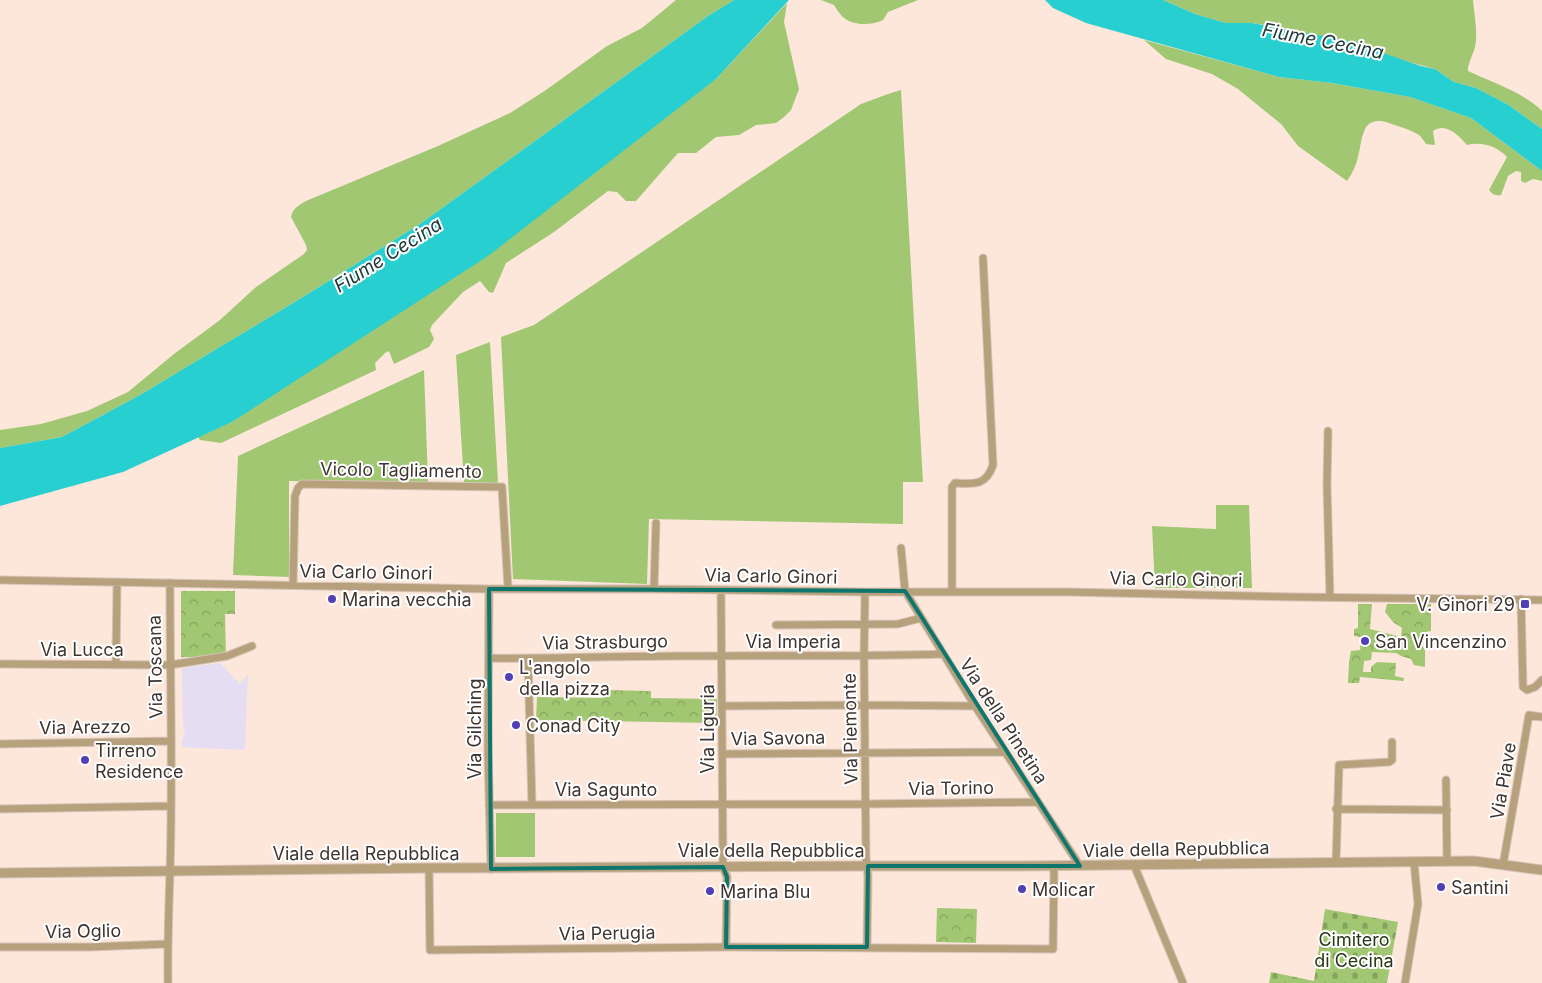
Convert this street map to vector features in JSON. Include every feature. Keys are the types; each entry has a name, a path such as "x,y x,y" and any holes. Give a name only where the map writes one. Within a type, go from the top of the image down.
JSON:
{"street":[{"path":"952,592 952,487 955,483 976,484 989,476 993,465 983,258"},
{"path":"1328,431 1327,485 1330,597"},
{"name":"Vicolo Tagliamento","path":"293,585 295,496 302,484 502,487 508,588"},
{"path":"654,589 656,523"},
{"path":"901,548 905,591"},
{"name":"Via Carlo Ginori","path":"0,580 489,589 1069,592 1542,600"},
{"path":"116,582 116,664"},
{"name":"Via Toscana","path":"168,983 167,944 171,806 170,582"},
{"name":"Via Gilching","path":"489,589 491,869"},
{"name":"Via Liguria","path":"721,590 722,867 727,877 726,947"},
{"name":"Via della Pinetina","path":"905,591 975,706 1080,866"},
{"name":"Via Piemonte","path":"865,592 864,705 866,866 868,876 867,947"},
{"path":"1521,600 1523,686 1527,690 1535,687 1542,680"},
{"path":"776,625 898,624 921,618"},
{"name":"Via Lucca","path":"0,664 170,665 227,656 252,646"},
{"name":"Via Imperia","path":"722,656 864,657 944,654"},
{"name":"Via Strasburgo","path":"489,658 722,656"},
{"path":"528,659 532,805"},
{"path":"722,706 975,706"},
{"name":"Via Piave","path":"1503,865 1529,715 1542,717"},
{"name":"Via Arezzo","path":"0,744 171,741"},
{"path":"1336,863 1336,809 1339,765 1389,762 1392,760 1393,755 1392,742"},
{"name":"Via Savona","path":"722,754 1005,752"},
{"path":"1446,780 1447,862"},
{"name":"Via Torino","path":"722,804 1038,802"},
{"name":"Via Sagunto","path":"490,805 722,804"},
{"path":"0,808 171,806"},
{"path":"1336,809 1447,810"},
{"name":"Viale della Repubblica","path":"0,873 429,868 1080,866 1474,861 1542,870"},
{"path":"1405,983 1418,904 1414,862"},
{"path":"1134,865 1183,983"},
{"name":"Via Perugia","path":"429,868 430,950 726,947 1053,949 1054,874 1052,866"},
{"name":"Via Oglio","path":"0,947 90,947 167,944"}],"highlighted area":[{"path":"489,589 905,591 1080,866 868,866 867,947 726,947 727,877 723,867 491,869"}],"shaded area":[{"path":"220,663 240,684 248,674 245,750 181,747 185,729 183,726 182,668"}],"green space":[{"path":"676,0 734,0 708,16 420,224 303,297 140,395 62,437 0,448 0,430 41,424 87,411 128,392 174,354 220,320 256,287 304,254 307,250 306,245 291,217 294,209 301,204 438,146 510,113 546,90 607,46 642,28"},
{"path":"821,0 918,0 888,12 883,20 861,24 845,19 834,5"},
{"path":"1163,0 1473,0 1476,40 1468,71 1517,93 1535,105 1542,111 1542,129 1507,104 1476,88 1454,82 1435,69 1285,28 1252,23 1226,23 1195,14"},
{"path":"787,3 784,22 799,89 791,110 776,123 756,125 739,135 716,137 696,153 678,153 636,201 626,201 617,192 608,191 554,232 506,263 493,293 489,292 480,281 463,292 432,325 430,330 434,339 429,347 394,364 389,351 375,363 376,370 221,443 200,440 198,437 232,422 716,79"},
{"path":"1144,40 1279,77 1332,83 1410,97 1471,118 1542,171 1542,181 1533,179 1525,183 1521,181 1521,172 1516,171 1508,176 1501,195 1495,195 1489,190 1507,157 1499,150 1484,144 1467,145 1452,131 1443,128 1433,131 1435,145 1426,144 1416,133 1380,121 1368,125 1365,130 1356,164 1347,181 1298,146 1281,124 1238,89 1212,74 1166,59"},
{"path":"901,90 923,482 903,482 903,524 649,519 647,584 513,579 501,337 534,325 861,104"},
{"path":"490,342 498,483 464,483 456,355"},
{"path":"424,370 428,482 289,481 289,577 233,575 238,456"},
{"path":"1216,505 1249,505 1252,588 1155,588 1152,526 1216,529"},
{"path":"181,591 235,591 235,614 225,614 226,657 181,657"},
{"path":"1358,604 1372,604 1370,629 1401,637 1402,628 1393,622 1385,612 1387,604 1431,604 1431,631 1420,633 1420,643 1425,650 1425,667 1414,665 1411,659 1396,653 1372,652 1371,660 1364,661 1363,672 1371,672 1371,667 1377,662 1396,663 1395,676 1404,678 1403,681 1360,677 1359,683 1348,683 1351,651 1360,650 1361,637 1354,636 1354,629 1358,628"},
{"path":"603,690 651,691 651,698 717,699 716,723 536,720 537,697 602,698"},
{"path":"496,813 535,813 535,857 496,857"},
{"path":"937,908 977,909 976,943 936,942"},
{"name":"Cimitero di Cecina","path":"1325,909 1398,922 1387,983 1269,983 1271,972 1314,981"}],"water":[{"name":"Fiume Cecina","path":"734,0 789,0 716,79 488,256 232,422 123,472 0,506 0,448 62,437 140,395 303,297 420,224 708,16"},
{"name":"Fiume Cecina","path":"1045,0 1163,0 1195,14 1226,23 1252,23 1345,40 1435,69 1454,82 1476,88 1507,104 1542,129 1542,171 1471,118 1410,97 1332,83 1279,77 1086,23 1053,8"}],"place":[{"name":"Marina vecchia","path":"332,599"},
{"name":"V. Ginori 29","path":"1525,604"},
{"name":"San Vincenzino","path":"1365,641"},
{"name":"L'angolo della pizza","path":"509,677"},
{"name":"Conad City","path":"516,725"},
{"name":"Tirreno Residence","path":"85,760"},
{"name":"Santini","path":"1441,887"},
{"name":"Molicar","path":"1022,889"},
{"name":"Marina Blu","path":"710,891"}]}
